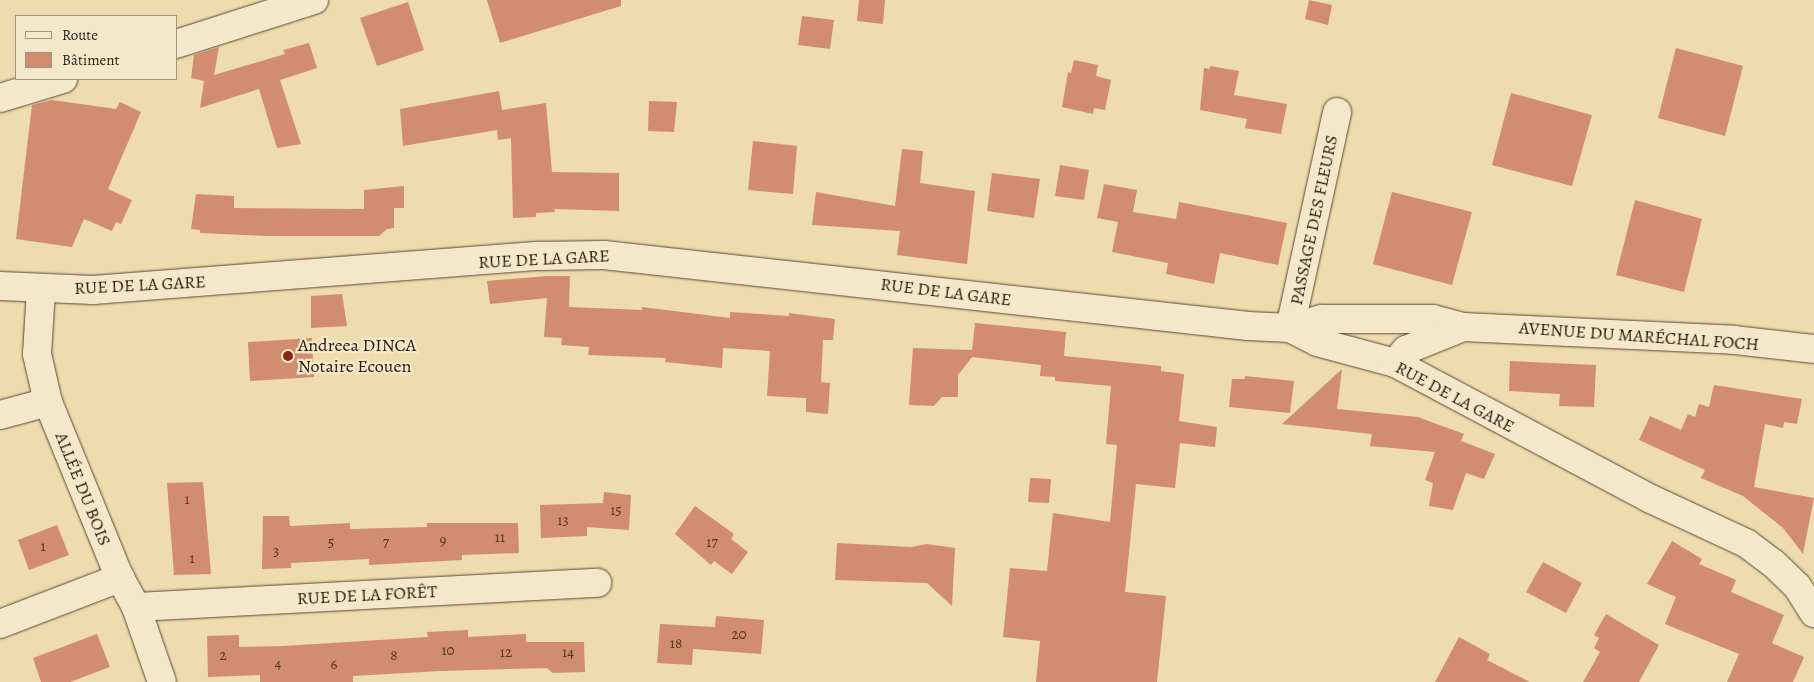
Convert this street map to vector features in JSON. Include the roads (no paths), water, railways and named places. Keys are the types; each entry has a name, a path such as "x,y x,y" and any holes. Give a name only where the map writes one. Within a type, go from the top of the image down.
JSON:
{"street":[{"path":"178,43 280,6 314,0"},
{"path":"0,98 60,80"},
{"name":"PASSAGE DES FLEURS","path":"1290,328 1337,112"},
{"name":"RUE DE LA GARE","path":"0,286 93,290 539,256 604,255 1248,326 1290,328 1317,342 1395,363 1651,499 1746,543 1773,563 1797,586 1814,612"},
{"name":"ALLÉE DU BOIS","path":"41,289 37,354 48,402 120,578 136,607 162,682"},
{"path":"1290,328 1322,319 1433,320 1463,327"},
{"path":"1395,363 1406,350 1463,327"},
{"name":"AVENUE DU MARÉCHAL FOCH","path":"1463,327 1734,340 1814,349"},
{"path":"0,415 48,402"},
{"path":"0,624 120,578"},
{"name":"RUE DE LA FORÊT","path":"136,607 597,583"}],"place":[{"name":"Andreea DINCA Notaire Ecouen","path":"288,356"}]}
